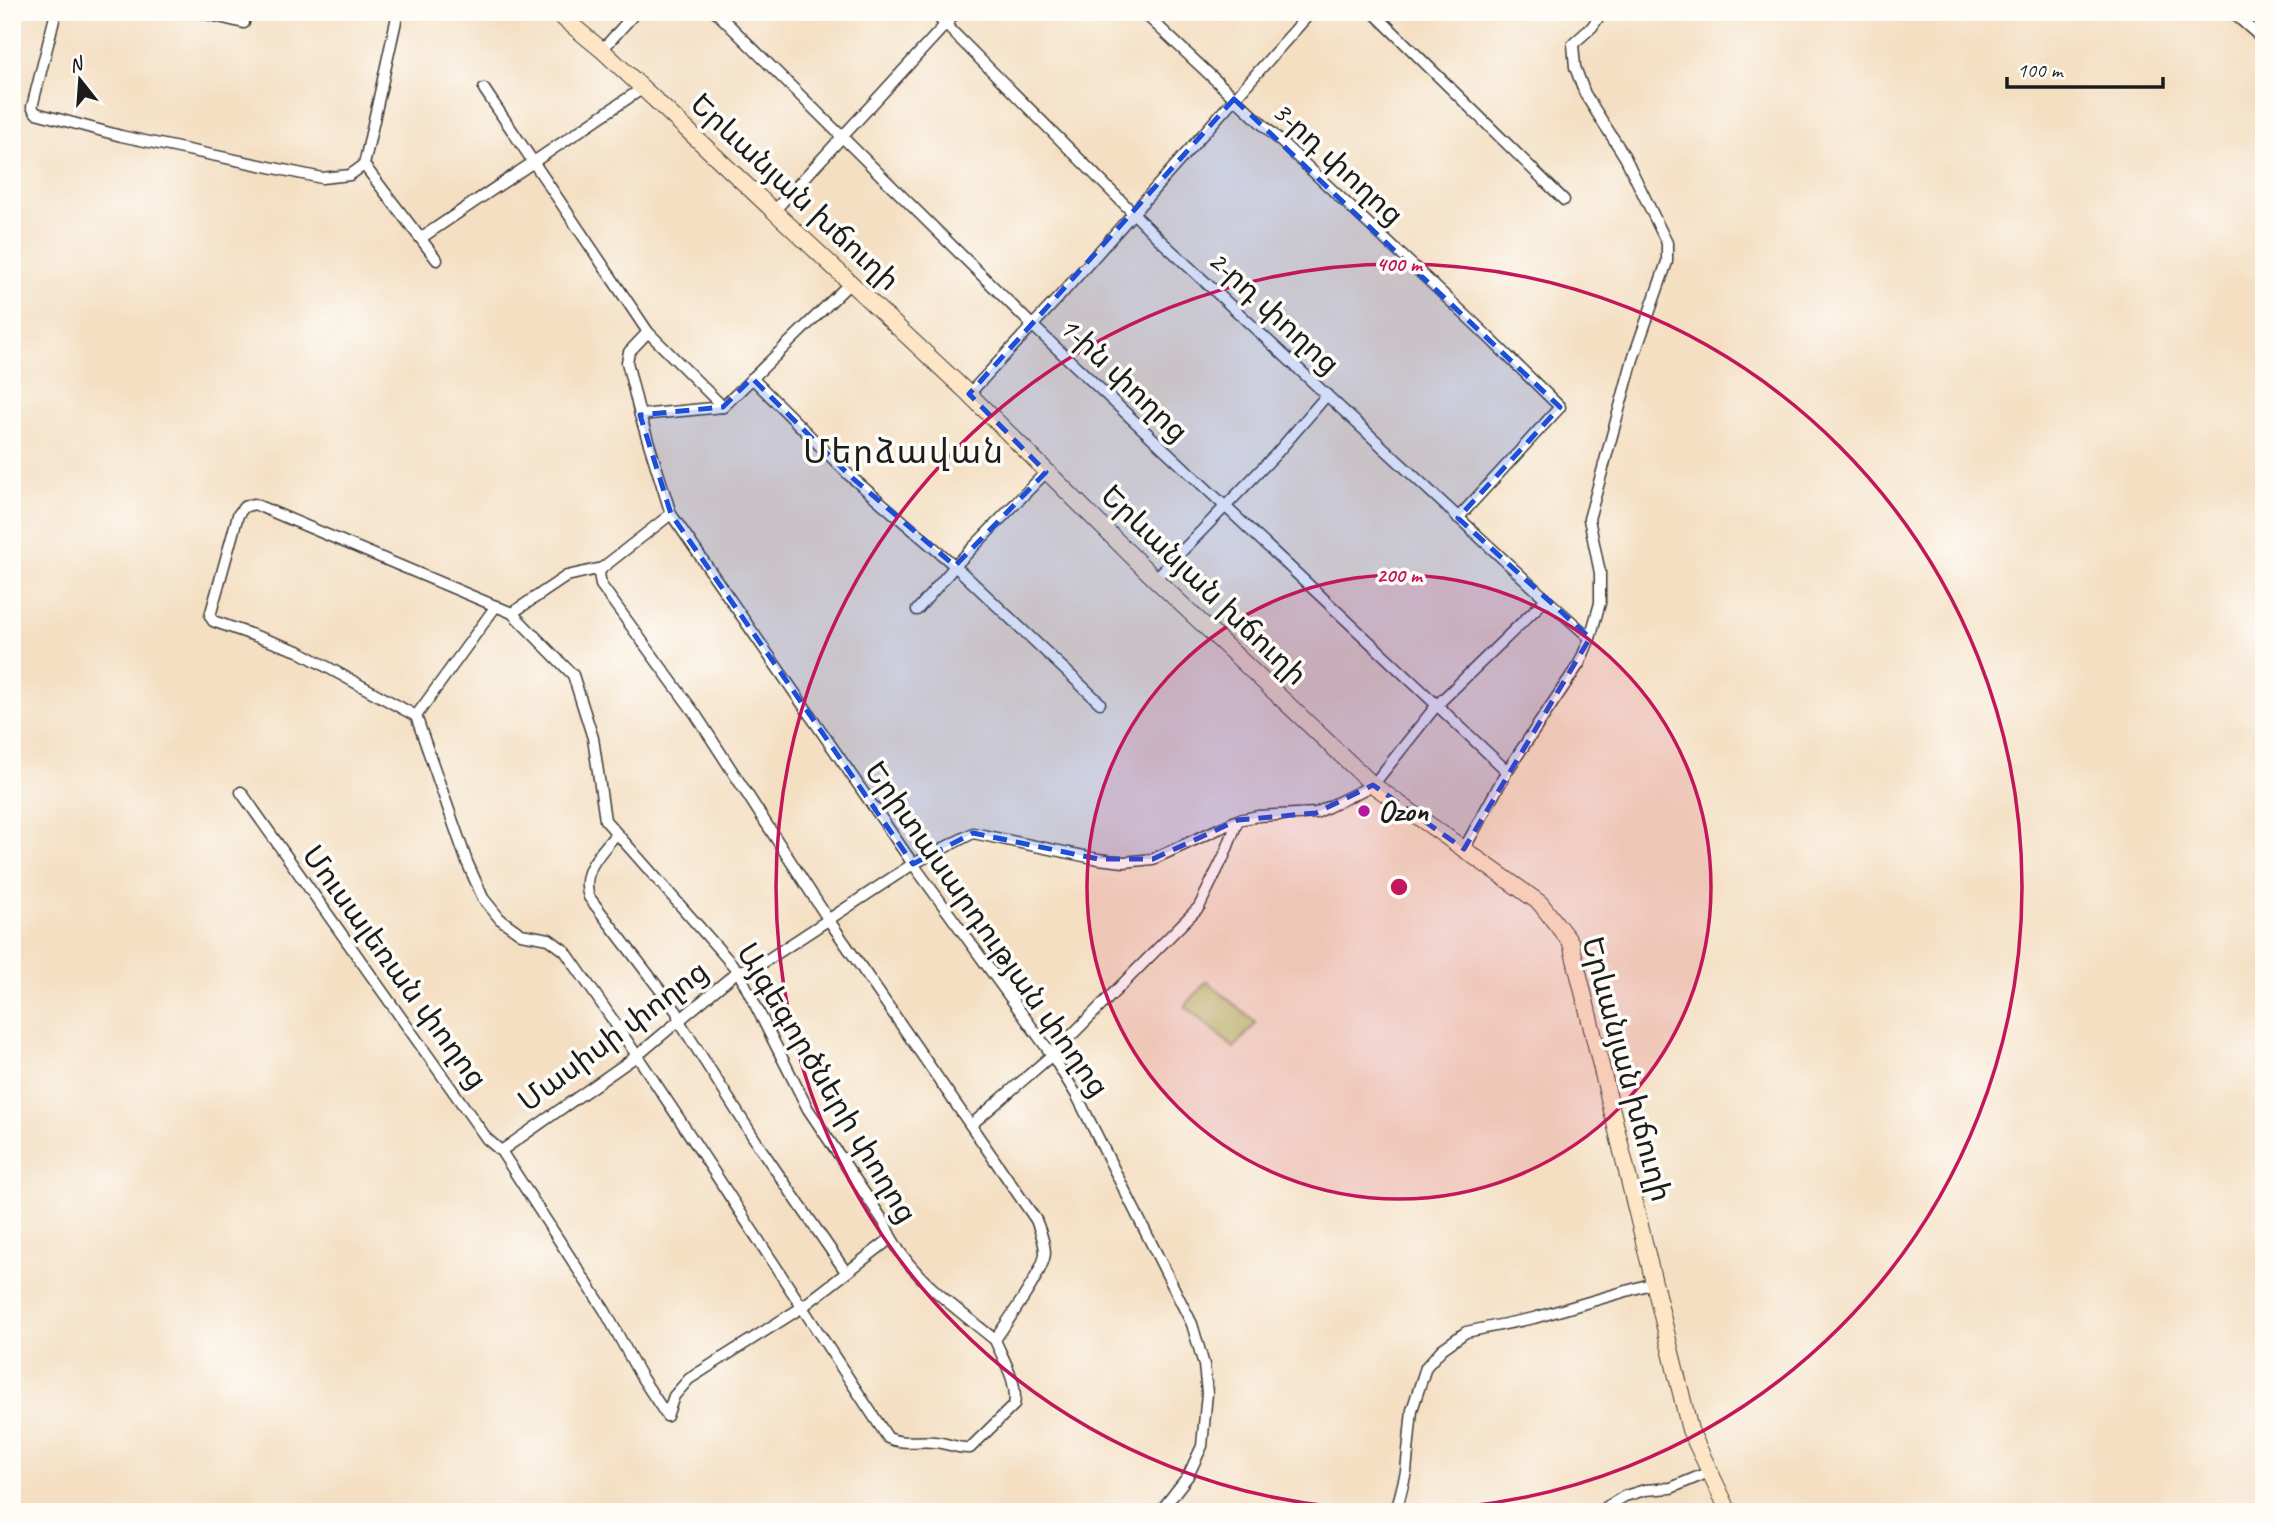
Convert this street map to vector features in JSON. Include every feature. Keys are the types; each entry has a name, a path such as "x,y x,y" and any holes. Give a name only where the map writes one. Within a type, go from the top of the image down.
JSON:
{"main road":[{"name":"Երևանյան խճուղի","path":"556,12 602,50 851,282 969,394 1155,579 1373,785 1541,903 1571,943 1689,1430 1729,1512"}],"street":[{"path":"56,12 32,107 36,114 121,136 322,178 350,175 364,165 398,12"},
{"path":"198,12 244,23"},
{"path":"602,50 636,12"},
{"name":"1-ին փողոց","path":"716,12 1032,326 1507,771"},
{"name":"2-րդ փողոց","path":"933,12 1132,213 1590,638"},
{"path":"774,211 957,12"},
{"name":"3-րդ փողոց","path":"1143,12 1560,407 1458,518"},
{"path":"969,394 1311,12"},
{"path":"1373,12 1564,200"},
{"path":"1464,849 1507,771 1579,664 1590,638 1600,603 1600,573 1589,519 1633,359 1667,262 1667,243 1625,157 1585,94 1575,67 1573,44 1592,27 1602,12"},
{"path":"2232,12 2264,40"},
{"path":"421,238 643,88"},
{"path":"484,89 648,332 723,407"},
{"path":"364,165 437,260"},
{"path":"640,415 723,407 851,282"},
{"name":"Երիտասարդության փողոց","path":"648,332 629,352 627,362 640,415 671,514 913,864 1052,1055 1077,1096 1192,1324 1204,1365 1207,1393 1202,1446 1188,1476 1160,1512"},
{"path":"752,378 849,475 955,566 1100,703"},
{"path":"1155,579 1327,395"},
{"path":"917,610 955,566 1046,472"},
{"name":"Այգեգործների փողոց","path":"416,716 298,651 211,619 209,612 238,515 244,507 254,504 512,613 573,675 593,738 605,820 738,971 808,1109 884,1222 890,1239 920,1278 995,1340"},
{"path":"496,607 416,716 467,862 483,898 500,919 521,934 549,939 565,951 638,1055 888,1438 970,1448 1014,1405 1014,1387 995,1340 1040,1269 1045,1255 1036,1220 828,919 696,715 601,585 599,573 602,568 671,514"},
{"path":"512,613 567,576 602,568"},
{"path":"1373,785 1436,706 1546,599"},
{"name":"Մասիսի փողոց","path":"501,1151 638,1055 738,971 758,966 913,864 973,833 1098,859 1124,862 1153,859 1238,820 1258,816 1316,813 1373,785"},
{"name":"Մուսալեռան փողոց","path":"241,792 488,1139 501,1151 605,1311 640,1375 667,1416 674,1396 689,1379 801,1308"},
{"path":"971,1125 1052,1055 1199,907 1238,820"},
{"path":"616,834 588,870 586,889 589,897 677,1012 679,1021 761,1149 846,1272"},
{"path":"801,1308 890,1239"},
{"path":"1396,1512 1406,1472 1412,1410 1426,1367 1442,1349 1466,1332 1534,1318 1654,1283"},
{"path":"1598,1512 1625,1496 1645,1490 1671,1488 1709,1472"}],"highlighted area":[{"path":"1234,99 1560,407 1458,518 1590,638 1464,849 1373,785 1316,813 1238,820 1153,859 1098,859 973,833 913,864 671,514 640,415 723,407 752,378 849,475 955,566 1046,472 969,394"}],"green space":[{"path":"1207,981 1256,1023 1234,1048 1185,1006"}],"place":[{"name":"Ozon","path":"1364,811"}],"district":[{"name":"Մերձավան","path":"904,451"}]}
